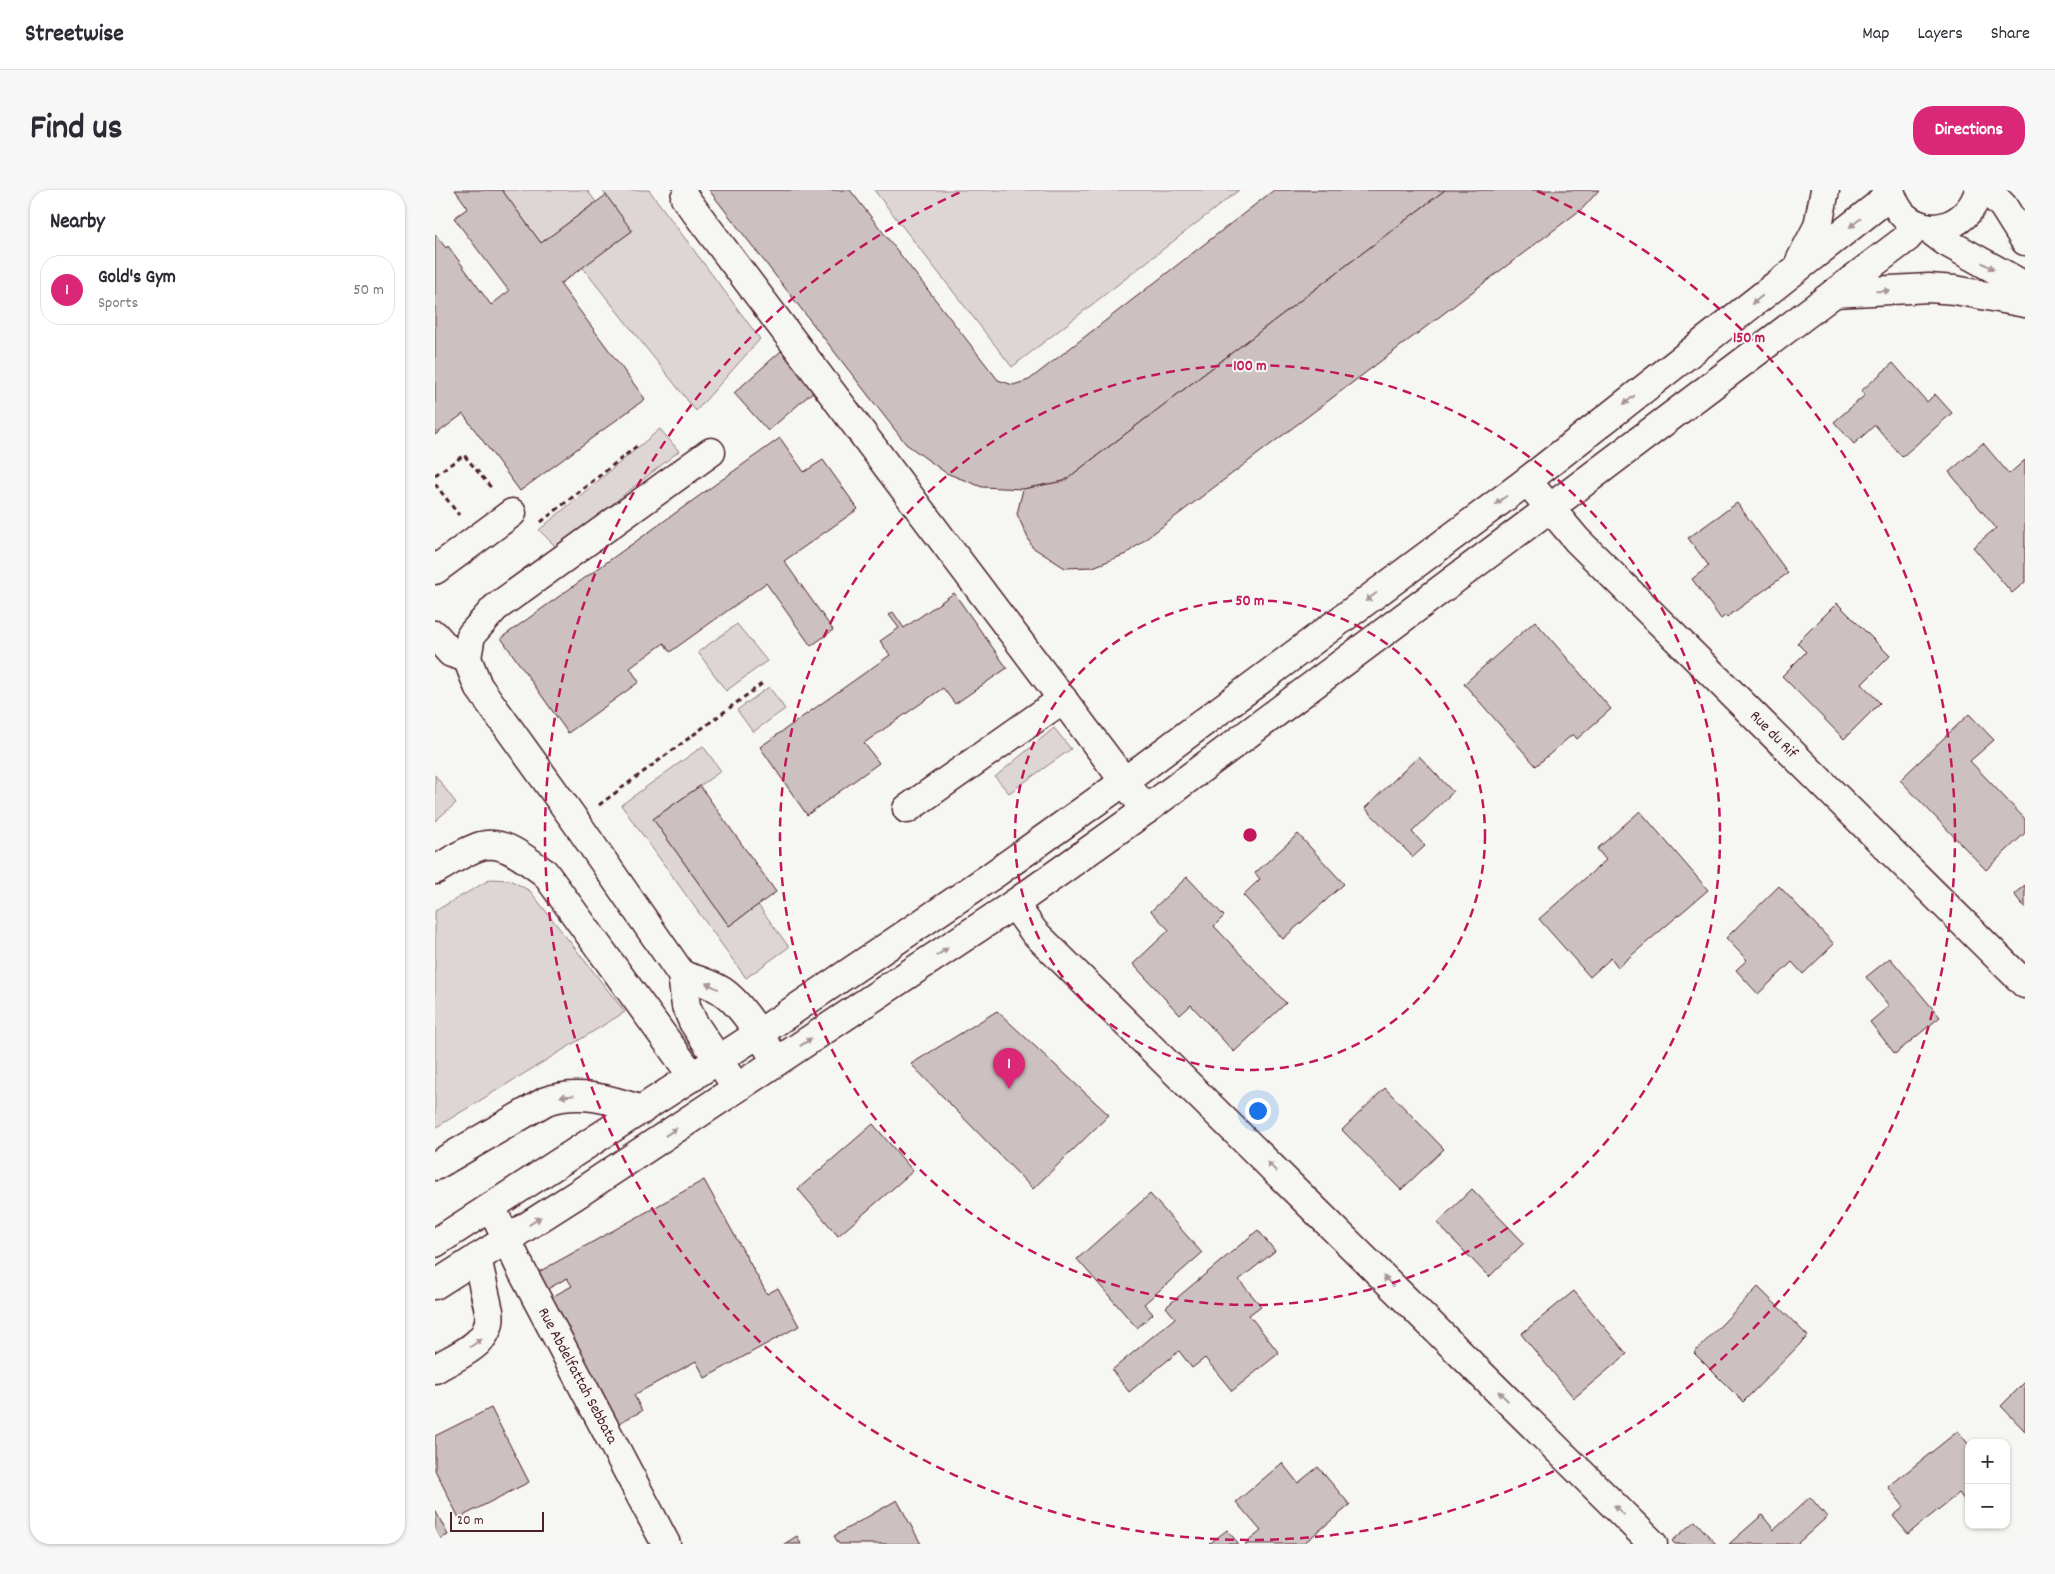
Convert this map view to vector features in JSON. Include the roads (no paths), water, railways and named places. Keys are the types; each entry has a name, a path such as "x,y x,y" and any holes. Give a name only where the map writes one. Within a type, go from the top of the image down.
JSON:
{"main road":[{"path":"1795,269 1818,226 1825,190"},
{"path":"435,1243 758,1034 993,874 1125,781 1527,481 1878,205 1890,190"},
{"path":"1890,190 1895,205 1905,217 2025,286"},
{"path":"435,1285 507,1240 1014,904 1146,810 1550,508 1922,226 1950,226 1964,218 1974,206 1979,190"},
{"path":"1987,190 2003,206 2025,240"},
{"path":"685,198 1146,810"},
{"path":"1834,293 1929,288 1955,290 2025,303"},
{"path":"711,452 495,608 471,635 467,658 478,686 576,822 682,975 686,1006 693,1022 737,1088"},
{"name":"Rue du Rif","path":"1527,481 1577,540 2025,984"},
{"path":"435,570 512,513"},
{"path":"435,635 451,653 467,658"},
{"path":"907,810 1063,699"},
{"path":"435,870 481,846 496,846 511,850 545,873 693,1077"},
{"path":"1014,904 1034,932 1653,1544"},
{"path":"682,975 710,984 722,991 737,1005 777,1062"},
{"path":"435,1166 546,1101 560,1096 574,1094 615,1100 642,1110"},
{"name":"Rue Abdelfattah Sebbata","path":"491,1206 666,1544"},
{"path":"435,1369 481,1341 489,1329 489,1311 477,1258"}],"place":[{"name":"Gold's Gym","path":"1009,1089"}]}
